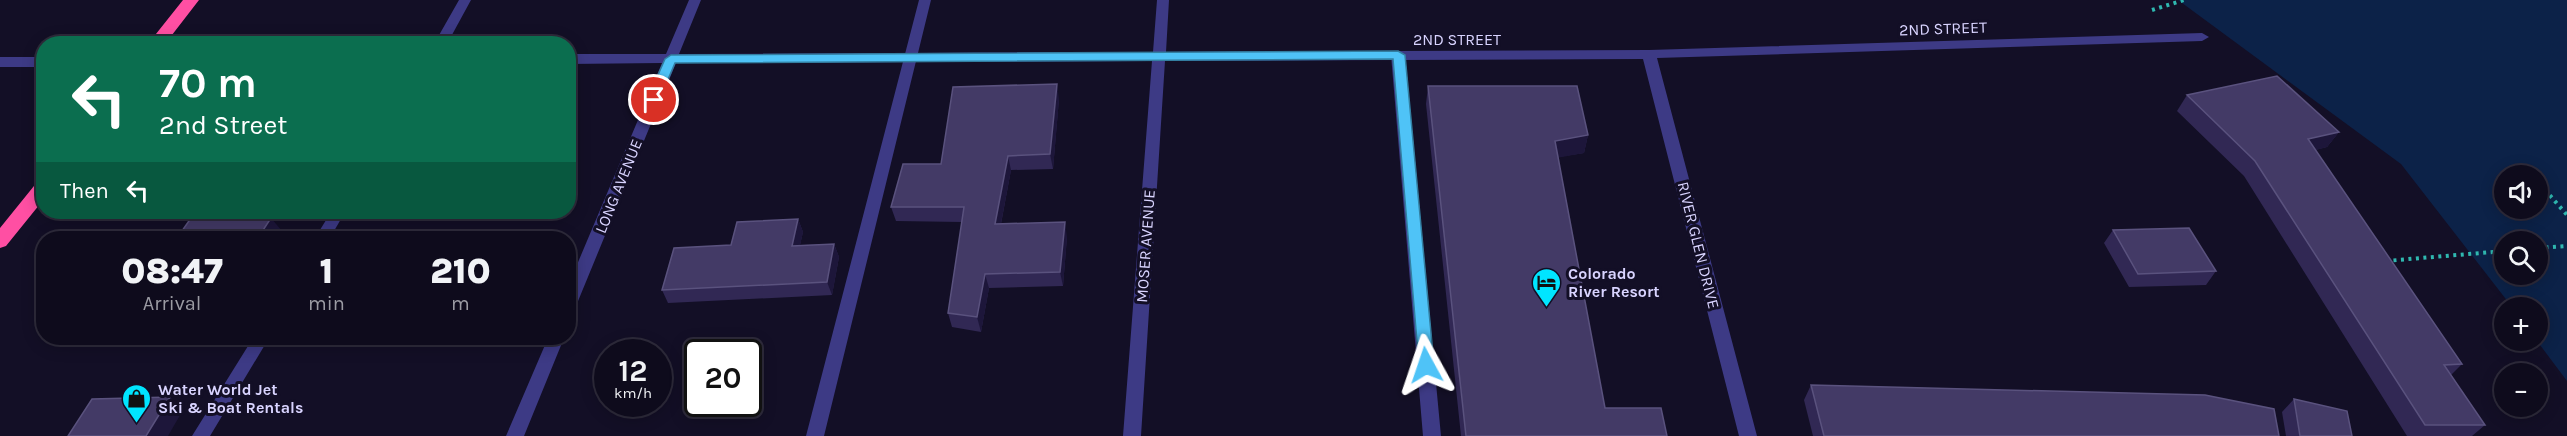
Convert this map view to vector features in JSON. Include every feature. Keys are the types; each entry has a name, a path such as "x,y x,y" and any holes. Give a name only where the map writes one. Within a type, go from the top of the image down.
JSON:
{"highway":[{"path":"162,36 191,0"},
{"path":"0,241 36,196"}],"street":[{"path":"445,36 465,0"},
{"name":"LONG AVENUE","path":"576,287 695,0"},
{"path":"815,436 926,0"},
{"name":"MOSER AVENUE","path":"1132,436 1163,0"},
{"name":"2ND STREET","path":"576,59 1649,54 2202,37"},
{"name":"RIVER GLEN DRIVE","path":"1649,54 1748,436"},
{"path":"1398,55 1432,436"},
{"path":"0,62 36,62"},
{"path":"201,436 257,345"},
{"path":"515,436 553,345"}],"path":[{"path":"2151,10 2184,0"},
{"path":"2548,192 2567,215"},
{"path":"2548,247 2567,246"},
{"path":"2386,261 2494,252"}],"water":[{"path":"2178,0 2567,0 2567,381 2544,351 2548,351 2548,297 2504,297 2495,285 2548,285 2548,231 2494,231 2494,284 2401,164"}],"building":[{"path":"2277,76 2339,132 2308,139 2462,364 2444,365 2485,425 2425,425 2255,161 2187,95"},
{"path":"1057,84 1050,154 1008,156 995,224 1065,222 1060,272 985,274 977,317 948,313 964,207 891,207 903,164 941,164 953,87"},
{"path":"1428,86 1577,86 1588,135 1555,141 1605,408 1661,408 1667,436 1466,436"},
{"path":"190,219 270,219 263,231 182,231"},
{"path":"798,219 792,246 834,244 827,282 662,290 674,248 731,245 737,222"},
{"path":"2189,228 2216,271 2138,274 2113,230"},
{"path":"1811,385 2205,395 2274,409 2279,436 1824,436"},
{"path":"170,397 146,436 68,436 92,399"},
{"path":"2294,399 2347,411 2352,436 2300,436"}],"place":[{"name":"Colorado River Resort","path":"1547,308"},
{"name":"Water World Jet Ski & Boat Rentals","path":"137,424"}],"route":[{"path":"654,100 671,59 1398,55 1426,365"}]}
